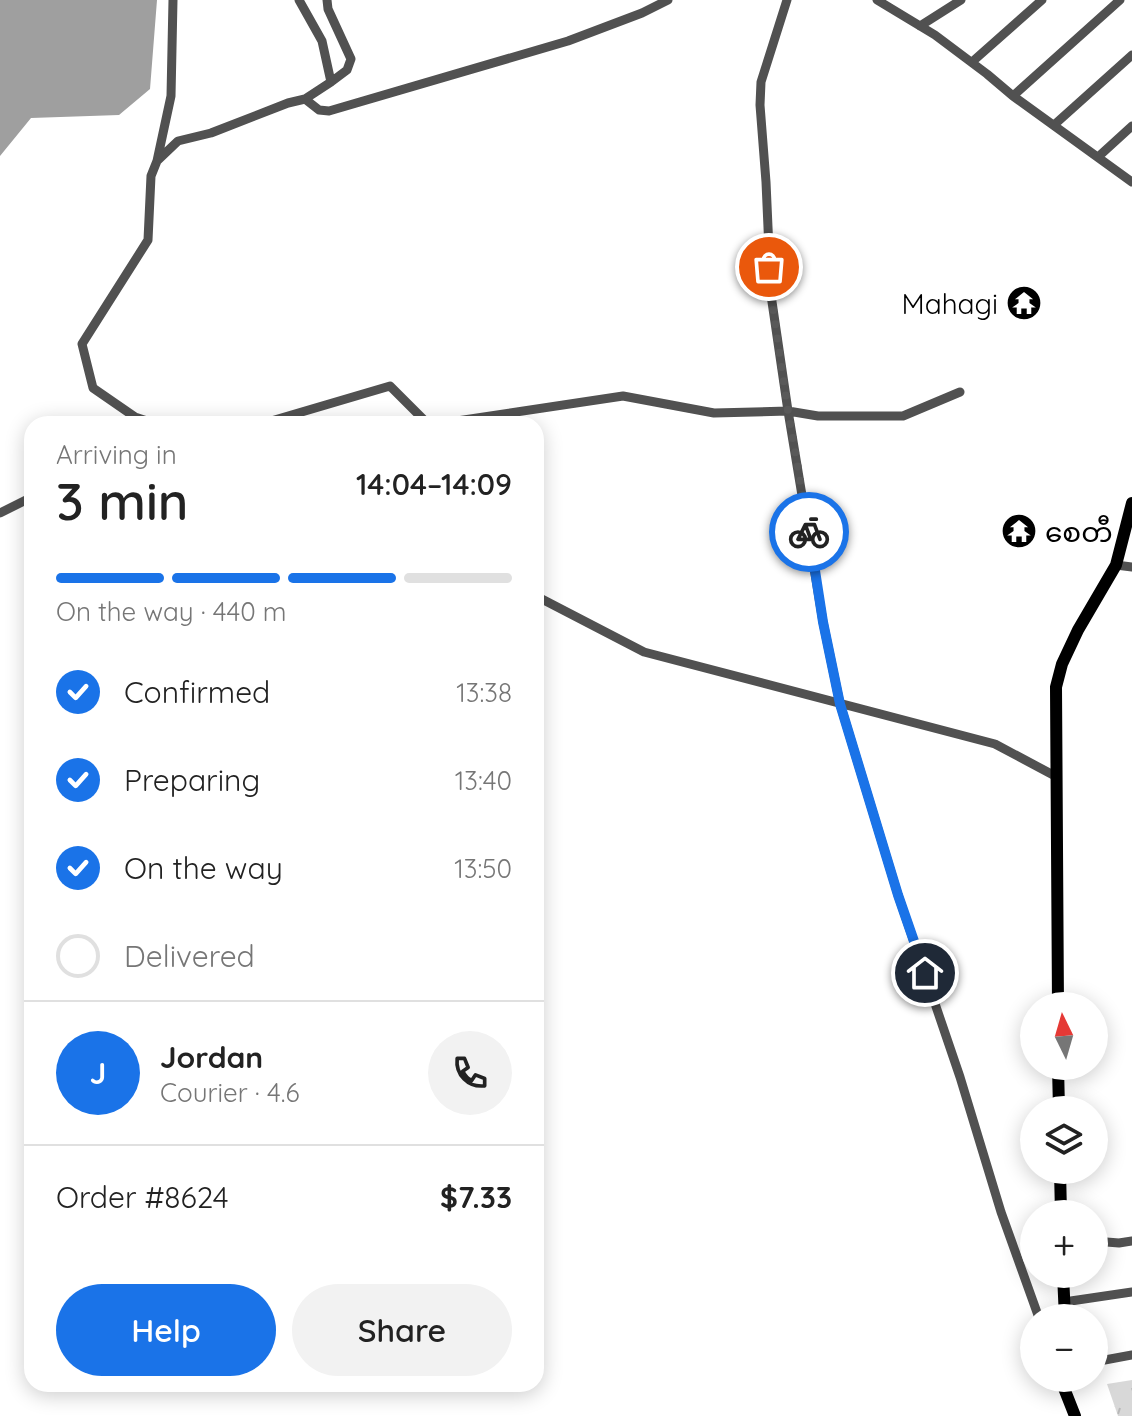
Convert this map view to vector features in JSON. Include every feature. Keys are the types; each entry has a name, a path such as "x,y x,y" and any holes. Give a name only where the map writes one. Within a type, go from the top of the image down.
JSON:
{"main road":[{"path":"1058,992 1056,687 1062,664 1078,630 1116,565 1132,503"},
{"path":"1064,1288 1064,1302"},
{"path":"1066,1392 1075,1416"}],"street":[{"path":"135,416 93,388 82,344 148,240 151,176 171,96 173,0"},
{"path":"299,0 322,41 331,82"},
{"path":"157,161 178,141 211,133 305,99 347,70 351,59 328,9 327,0"},
{"path":"305,99 319,110 329,111 568,41 668,0"},
{"path":"787,0 761,82 760,105 771,295 823,622 840,704 898,895 1034,1304"},
{"path":"877,0 972,62 1013,96 1132,182"},
{"path":"920,26 961,0"},
{"path":"972,62 1042,0"},
{"path":"1013,96 1120,0"},
{"path":"1054,125 1132,55"},
{"path":"1098,157 1132,126"},
{"path":"288,416 390,386 420,416"},
{"path":"490,416 623,396 714,413 788,411 818,416 903,416 960,392"},
{"path":"0,513 24,501"},
{"path":"1116,565 1132,567"},
{"path":"544,600 644,652 995,744 1057,777"},
{"path":"1108,1242 1132,1241"},
{"path":"1064,1302 1132,1292"},
{"path":"1108,1359 1132,1355"}],"green space":[{"path":"1132,1380 1132,1416 1118,1416 1108,1384"}],"shaded area":[{"path":"0,0 157,0 150,89 119,115 31,118 0,156"}],"way so far":[{"path":"769,267 788,411 809,532"}],"place":[{"name":"Mahagi","path":"1024,303"},
{"name":"စေတီ","path":"1019,531"}],"route":[{"path":"809,532 840,704 925,973"}]}
